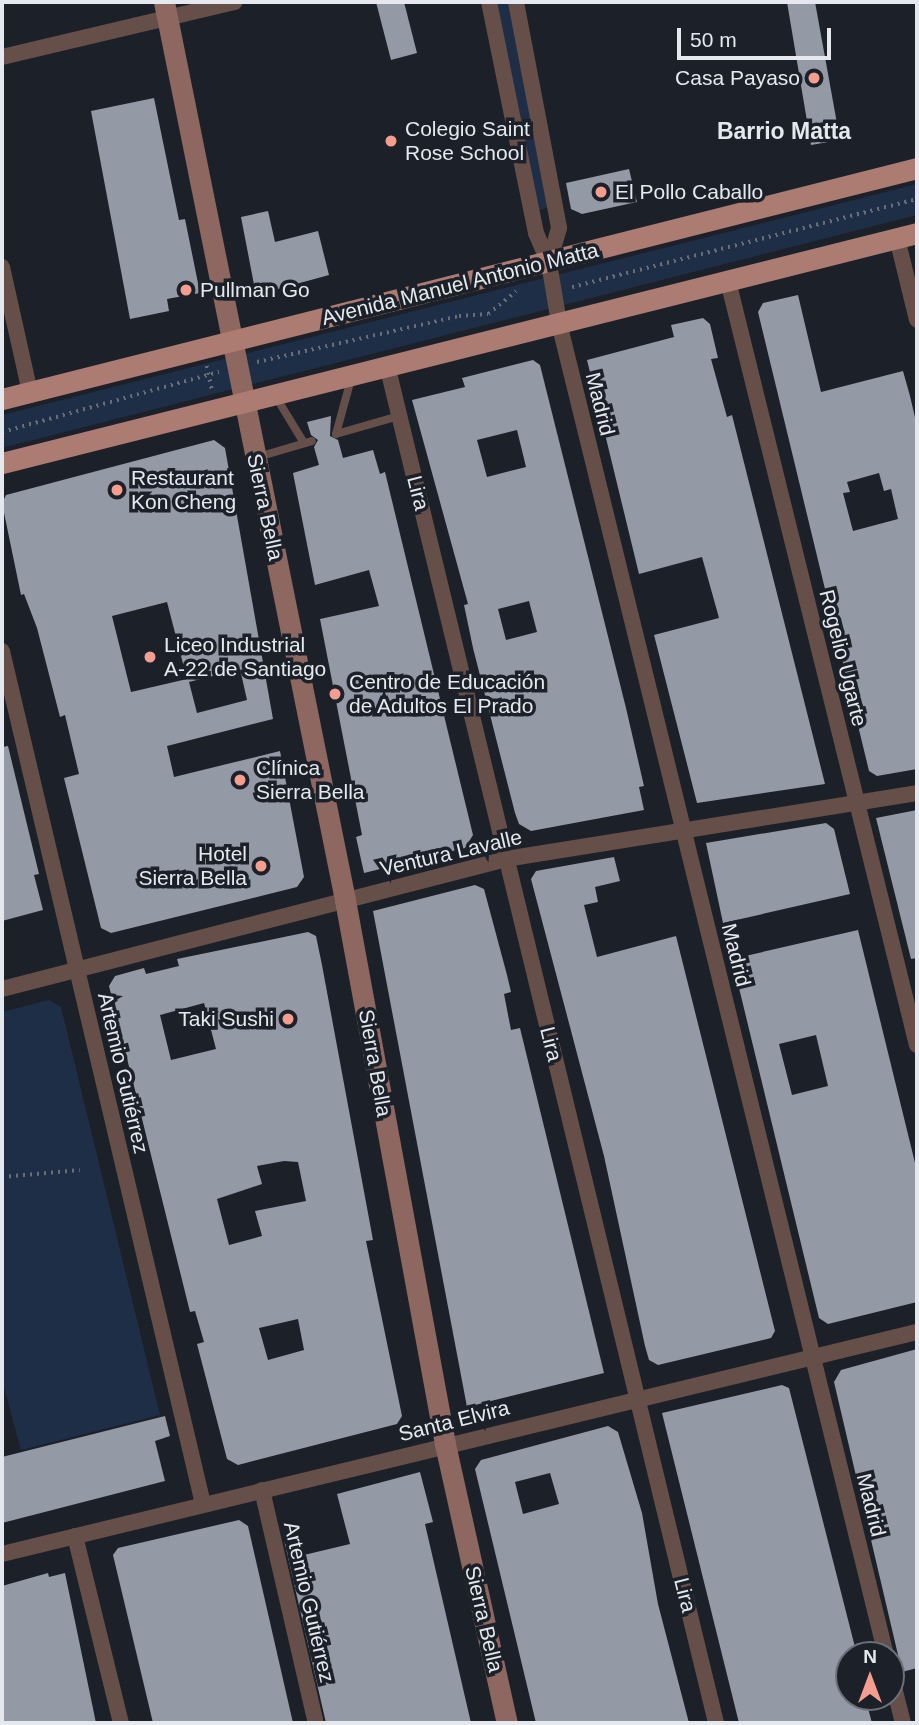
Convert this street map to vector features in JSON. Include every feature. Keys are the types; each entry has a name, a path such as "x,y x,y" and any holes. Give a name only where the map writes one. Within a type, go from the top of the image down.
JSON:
{"main road":[{"path":"166,10 229,340 244,402"},
{"name":"Avenida Manuel Antonio Matta","path":"2,399 229,340 550,272 917,168"},
{"path":"2,463 907,236"},
{"name":"Sierra Bella","path":"244,402 345,900 445,1444 507,1723"}],"street":[{"path":"2,57 166,10 235,2"},
{"name":"Madrid","path":"489,2 536,233 550,272 559,323 883,1641"},
{"name":"Madrid","path":"516,2 559,228 550,272"},
{"path":"907,236 917,320"},
{"path":"2,267 30,392"},
{"name":"Rogelio Ugarte","path":"728,281 917,1045"},
{"name":"Lira","path":"387,365 716,1723"},
{"name":"Artemio Gutiérrez","path":"2,651 203,1504"},
{"name":"Ventura Lavalle","path":"2,989 506,859 917,793"},
{"name":"Santa Elvira","path":"2,1554 445,1444 917,1332"},
{"name":"Artemio Gutiérrez","path":"262,1490 316,1723"},
{"path":"75,1536 121,1723"}],"lane":[{"path":"352,374 336,434 399,416"},
{"path":"255,457 308,442 275,394"}],"path":[{"path":"2,432 236,367 459,316 488,314 516,292 550,272 571,287 917,199"},
{"path":"204,347 216,409"},
{"path":"2,1177 80,1170"}],"shaded area":[{"path":"494,2 509,2 548,207 540,210 535,209"},
{"path":"917,184 917,215 2,448 2,415"},
{"path":"49,1000 61,1007 160,1415 21,1450 2,1380 2,1012"}],"building":[{"path":"376,2 404,2 417,53 391,60"},
{"name":"Casa Payaso","path":"787,2 815,2 840,140 811,145"},
{"path":"154,98 179,220 185,219 200,293 167,299 169,311 130,319 91,111"},
{"name":"El Pollo Caballo","path":"629,169 637,202 582,214 571,209 566,183"},
{"path":"268,211 275,242 318,231 329,275 256,295 241,217"},
{"path":"798,295 821,392 903,371 917,426 917,769 877,776 869,771 758,312 763,303","holes":["879,473 884,491 891,489 898,519 853,531 843,493 850,492 847,482"]},
{"path":"703,318 710,324 718,358 711,359 727,417 732,415 825,784 697,803 654,635 719,618 702,557 639,574 587,360 674,337 671,325"},
{"path":"533,360 540,365 626,708 644,786 639,787 644,810 531,831 519,824 473,648 464,605 468,604 412,400 465,387 462,378","holes":["517,430 526,467 487,477 477,440","529,601 537,632 506,640 498,609"]},
{"path":"331,416 330,436 338,440 343,458 373,450 380,474 385,472 473,835 465,848 364,873 356,837 362,835 320,619 379,606 369,570 315,585 293,473 319,465 314,447 318,440 311,435 307,422"},
{"path":"214,440 225,448 273,719 167,746 174,777 280,751 304,877 297,887 111,933 101,928 64,778 79,774 65,715 60,717 37,628 24,594 21,595 2,503 6,495","holes":["167,602 187,679 131,692 112,616","240,669 247,700 197,713 189,682"]},
{"path":"8,746 39,874 34,875 43,910 2,921 2,747"},
{"path":"917,810 917,958 911,959 876,818"},
{"path":"826,823 834,829 850,894 723,923 706,843"},
{"path":"614,857 620,881 595,887 598,902 584,905 597,957 676,936 775,1331 771,1338 658,1365 649,1360 645,1346 604,1156 531,879 536,871"},
{"path":"475,885 484,889 507,975 511,992 504,994 511,1030 520,1028 604,1373 467,1407 373,911"},
{"path":"858,930 917,1171 917,1302 828,1324 819,1318 732,959","holes":["816,1035 828,1086 792,1095 779,1044"]},
{"path":"308,932 316,936 373,1240 366,1241 402,1416 397,1424 238,1465 227,1459 197,1344 204,1342 195,1311 190,1312 109,986 115,976 144,968 146,974 179,966 177,959","holes":["204,1003 216,1049 171,1060 160,1015","284,1161 298,1162 306,1201 255,1211 262,1236 229,1245 217,1199 262,1184 257,1166","298,1319 304,1350 268,1360 259,1328"]},
{"path":"917,1349 917,1668 905,1671 905,1641 895,1641 834,1382 841,1370"},
{"path":"782,1385 789,1388 853,1641 835,1641 835,1711 869,1711 872,1723 739,1723 662,1413"},
{"path":"165,1416 170,1436 155,1441 165,1481 2,1523 2,1457"},
{"path":"608,1426 618,1432 642,1513 658,1604 689,1723 536,1723 475,1469 481,1460","holes":["550,1473 559,1504 523,1514 515,1482"]},
{"path":"420,1472 433,1522 425,1524 471,1723 326,1723 284,1540 299,1536 304,1555 350,1544 337,1494"},
{"path":"239,1520 248,1526 293,1723 153,1723 113,1555 118,1548"},
{"path":"48,1573 49,1577 65,1573 96,1723 2,1723 2,1586"}],"place":[{"name":"Casa Payaso","path":"814,78"},
{"name":"Colegio Saint Rose School","path":"391,141"},
{"name":"El Pollo Caballo","path":"601,192"},
{"name":"Pullman Go","path":"186,290"},
{"name":"Restaurant Kon Cheng","path":"117,490"},
{"name":"Liceo Industrial A-22 de Santiago","path":"150,657"},
{"name":"Centro de Educación de Adultos El Prado","path":"335,694"},
{"name":"Clínica Sierra Bella","path":"240,780"},
{"name":"Hotel Sierra Bella","path":"261,866"},
{"name":"Taki Sushi","path":"288,1019"}],"district":[{"name":"Barrio Matta","path":"784,131"}]}
